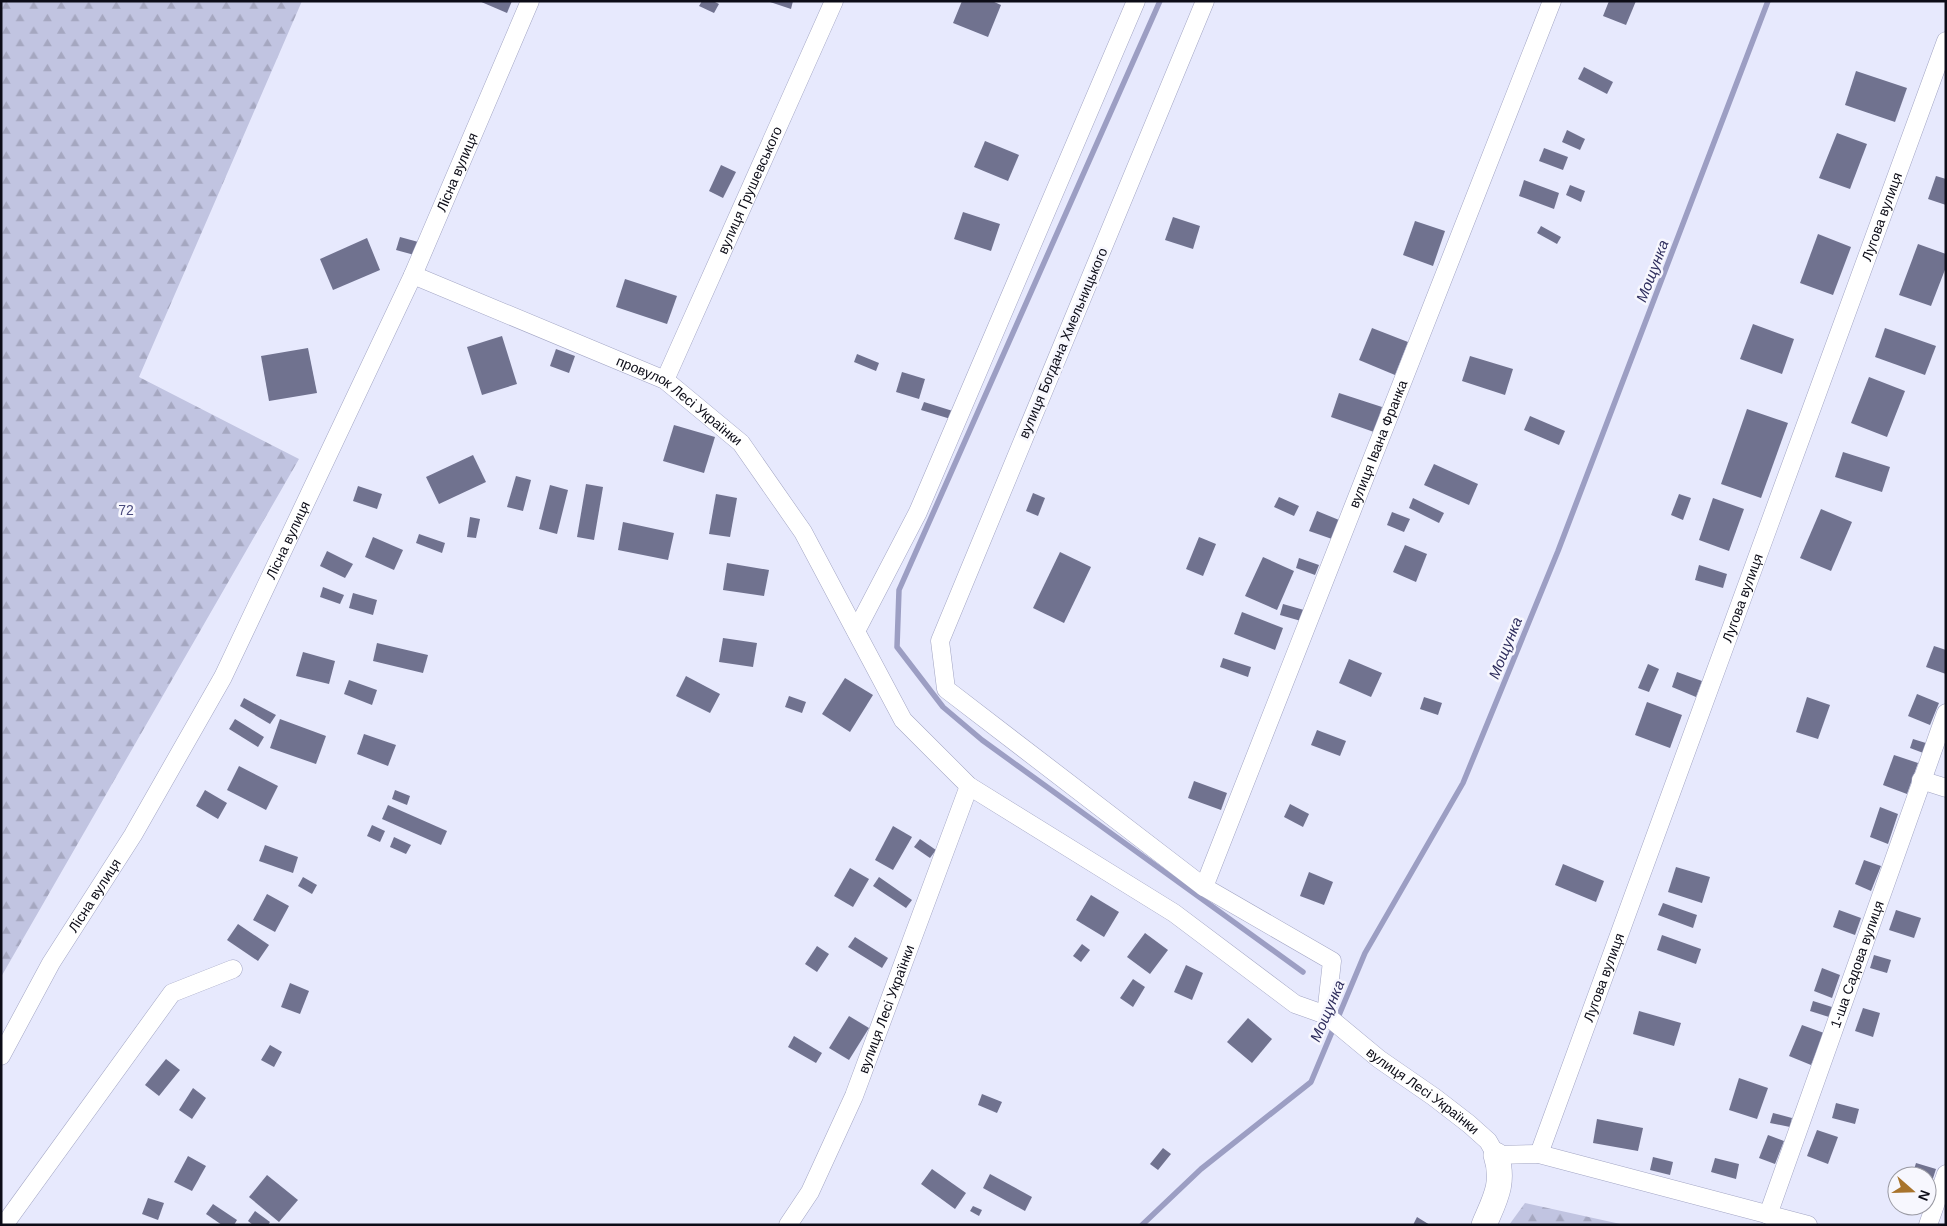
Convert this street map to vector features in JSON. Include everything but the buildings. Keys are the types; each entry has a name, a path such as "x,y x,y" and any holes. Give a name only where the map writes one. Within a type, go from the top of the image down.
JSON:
{"street":[{"name":"Лісна вулиця","path":"1,1056 50,963 133,835 223,677 413,275 530,1"},
{"name":"вулиця Грушевського","path":"665,380 834,1"},
{"path":"1136,1 918,512 856,631 904,720 969,786 1174,913 1295,1004 1326,1016 1332,961 1204,886"},
{"name":"вулиця Богдана Хмельницького","path":"1204,886 946,689 940,640 1205,1"},
{"name":"вулиця Івана Франка","path":"1204,886 1552,1"},
{"name":"Лугова вулиця","path":"1539,1154 1946,41"},
{"name":"провулок Лесі Українки","path":"413,275 665,380 740,443 803,532 856,631"},
{"name":"1-ша Садова вулиця","path":"1768,1215 1946,713"},
{"path":"1922,780 1946,788"},
{"name":"вулиця Лесі Українки","path":"788,1225 810,1192 854,1096 969,786"},
{"path":"4,1225 172,993 233,969"},
{"name":"вулиця Лесі Українки","path":"1326,1016 1346,1030 1379,1059 1469,1124 1488,1141 1496,1155"},
{"path":"1484,1225 1500,1183 1500,1168 1496,1155 1539,1154 1808,1225"},
{"path":"1928,1225 1946,1174"}],"green space":[{"name":"72","path":"1,1 302,1 139,377 299,459 1,977"},
{"path":"1525,1203 1625,1225 1509,1225"}],"waterway":[{"path":"1160,1 899,590 897,647 943,707 982,740 1303,972"},
{"name":"Мощунка","path":"1142,1225 1201,1169 1311,1082 1365,953 1463,783 1558,551 1768,1"}]}
